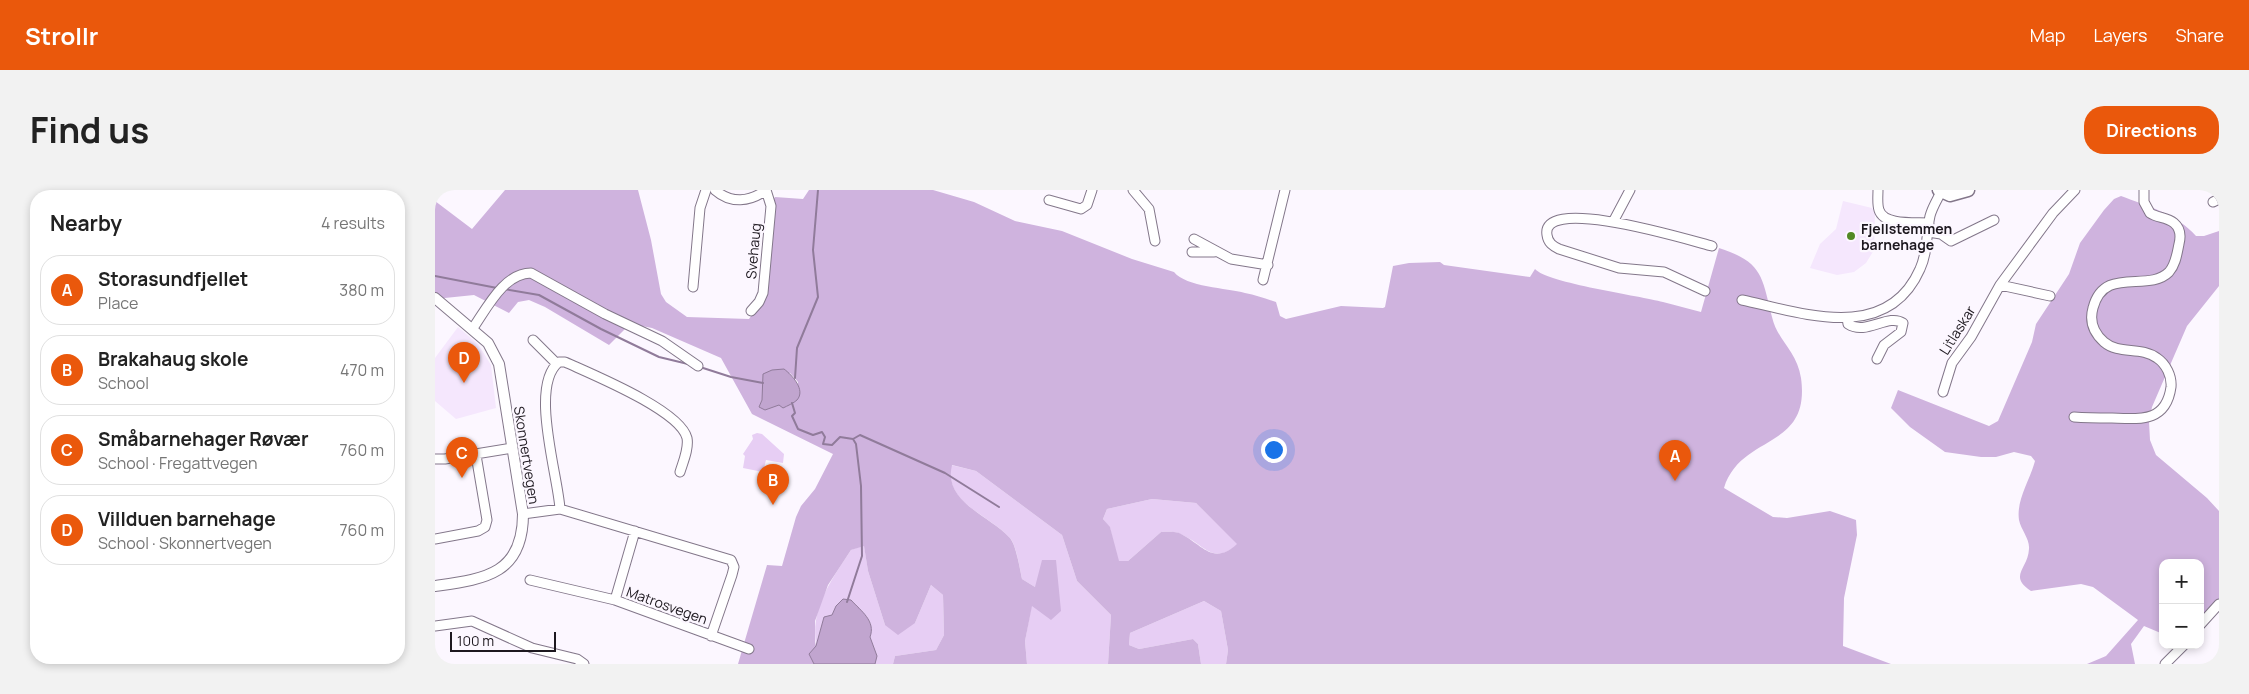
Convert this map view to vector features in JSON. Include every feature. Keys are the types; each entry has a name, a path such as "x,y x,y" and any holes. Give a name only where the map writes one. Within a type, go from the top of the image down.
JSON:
{"main road":[{"path":"1940,191 1950,195 1968,190"}],"street":[{"name":"Svehaug","path":"715,190 725,197 744,200 756,198 766,190 771,206 763,293 751,311"},
{"path":"1049,200 1081,209 1087,204 1092,190"},
{"path":"1133,190 1149,209 1155,241"},
{"path":"1263,280 1285,190"},
{"path":"1613,222 1630,190"},
{"path":"1878,190 1879,211 1885,218 1929,227 1951,241 1994,220"},
{"name":"Litlaskar","path":"1943,392 1951,363 1971,337 2000,285 2053,213 2075,190"},
{"path":"2074,417 2146,418 2160,411 2170,393 2170,376 2160,360 2147,352 2123,350 2109,346 2095,331 2091,319 2094,302 2104,289 2122,282 2160,277 2169,272 2176,259 2180,238 2179,230 2170,220 2149,213 2144,202 2144,190"},
{"path":"693,287 700,208 704,191"},
{"path":"1742,300 1816,316 1847,318 1862,316 1882,309 1908,289 1921,268 1932,210 1940,191"},
{"path":"1705,291 1664,272 1619,268 1559,249 1551,245 1547,239 1546,232 1549,225 1563,218 1613,222 1712,246"},
{"path":"1194,239 1215,252 1239,261 1268,265"},
{"path":"1192,252 1215,252"},
{"path":"473,328 503,287 513,277 523,273 531,273 540,276 605,314 662,341 698,366"},
{"path":"2000,285 2050,296"},
{"name":"Skonnertvegen","path":"435,298 489,343 499,364 523,514 520,541 516,552 501,570 490,576 472,581 435,586"},
{"path":"1847,318 1848,324 1857,328 1893,320 1903,323 1901,332 1884,344 1877,360"},
{"path":"533,340 556,364"},
{"path":"556,364 565,362 635,395 652,404 678,425 684,432 687,446 680,472"},
{"path":"556,364 547,384 546,420 560,508"},
{"path":"435,459 512,448"},
{"path":"435,539 478,531 485,527 487,520 476,454"},
{"name":"Matrosvegen","path":"523,514 560,508 727,558 733,563 732,575 711,636"},
{"name":"Matrosvegen","path":"615,600 635,531"},
{"name":"Matrosvegen","path":"530,580 615,600 749,649"},
{"path":"2204,621 2219,604"},
{"path":"435,626 472,621 532,648 577,659 584,664"},
{"path":"2165,664 2180,649"}],"shaded area":[{"path":"505,190 638,190 651,240 661,294 666,302 687,317 749,319 758,306 767,209 775,197 803,199 809,190 933,190 974,202 1015,221 1062,231 1132,259 1174,272 1180,277 1197,284 1237,291 1276,302 1280,316 1286,319 1341,306 1383,308 1385,307 1393,266 1409,263 1440,262 1444,265 1530,277 1535,269 1543,274 1575,284 1652,299 1701,312 1719,248 1744,259 1758,273 1766,291 1775,325 1795,360 1801,378 1801,401 1796,418 1786,430 1745,458 1733,470 1724,488 1773,517 1787,518 1830,511 1856,520 1857,535 1844,598 1843,646 1891,664 1226,664 1228,650 1221,611 1204,601 1130,633 1129,645 1139,649 1193,639 1198,644 1201,664 1108,664 1111,615 1077,581 1062,535 976,471 952,465 951,478 954,489 961,498 1012,541 1022,579 1035,587 1042,560 1056,560 1061,611 1051,620 1032,606 1025,641 1027,664 893,664 895,656 936,650 944,635 943,595 931,585 915,623 898,635 885,625 868,571 864,546 851,550 828,585 815,621 815,642 819,658 817,664 738,664 767,565 782,566 801,506 815,489 833,454 752,414 721,358 652,328 637,325 625,329 609,345 545,307 529,300 518,302 509,313 474,295 435,299 435,201 472,229","holes":["790,373 798,382 798,390 759,407 762,400","1152,499 1196,503 1237,544 1229,550 1215,553 1202,548 1179,533 1161,532 1128,561 1119,561 1110,527 1103,519 1107,509"]},
{"path":"2121,196 2171,216 2196,236 2204,236 2219,231 2219,286 2187,326 2152,407 2149,422 2150,440 2156,455 2207,498 2219,511 2219,610 2204,624 2204,559 2159,559 2159,632 2144,626 2131,644 2135,664 2087,664 2106,656 2138,620 2093,587 2081,584 2031,591 2024,586 2020,576 2028,556 2029,545 2020,524 2019,513 2021,498 2035,461 2031,456 2014,452 1996,457 1981,457 1945,452 1910,427 1891,408 1898,390 1989,426 1998,421 2032,342 2036,324 2069,274 2080,243 2114,199"},
{"name":"Fjellstemmen barnehage","path":"1843,201 1872,208 1875,214 1874,250 1866,263 1854,272 1837,275 1810,268 1820,244 1836,229"},
{"path":"458,327 478,344 491,365 496,408 456,419 435,401 435,358"},
{"path":"784,369 791,375 799,387 800,392 797,400 783,408 779,405 765,410 759,407 762,400 763,374 772,370"},
{"path":"762,434 784,454 783,463 766,460 763,472 743,468 745,456 743,454 753,439 752,435"},
{"path":"951,465 976,471 1062,535 1077,581 1111,615 1108,664 1027,664 1025,641 1035,587 1022,579 1016,551 1010,538 1001,529 970,507 954,489 951,478"},
{"path":"1152,499 1196,503 1238,544 1229,551 1215,553 1208,551 1178,533 1161,532 1128,561 1118,561 1110,528 1103,519 1107,509"},
{"path":"864,545 868,571 885,625 915,623 931,585 943,595 944,635 936,650 895,656 893,664 871,664 819,658 815,627 817,614 827,588 851,550"},
{"path":"843,599 851,600 869,621 871,626 870,637 877,656 875,664 814,664 809,654 816,646 824,617 832,615 836,606"},
{"path":"1204,601 1221,611 1228,650 1226,664 1201,664 1198,644 1193,639 1139,649 1129,645 1130,633"}],"waterway":[{"path":"795,378 797,348 818,297 813,250 818,190"},
{"path":"435,276 497,288"},
{"path":"504,289 539,295 601,329 659,357 688,364"},
{"path":"700,367 731,377 763,383"},
{"path":"792,403 795,413 792,416 798,429 813,435 822,432 825,437 823,444 832,445 840,437 853,439 856,444 861,486 862,556 847,602"},
{"path":"853,439 860,435 945,473 999,507"}],"place":[{"name":"Fjellstemmen barnehage","path":"1851,236"},
{"name":"Villduen barnehage","path":"464,383"},
{"name":"Småbarnehager Røvær","path":"462,478"},
{"name":"Storasundfjellet","path":"1675,481"},
{"name":"Brakahaug skole","path":"773,505"}]}
